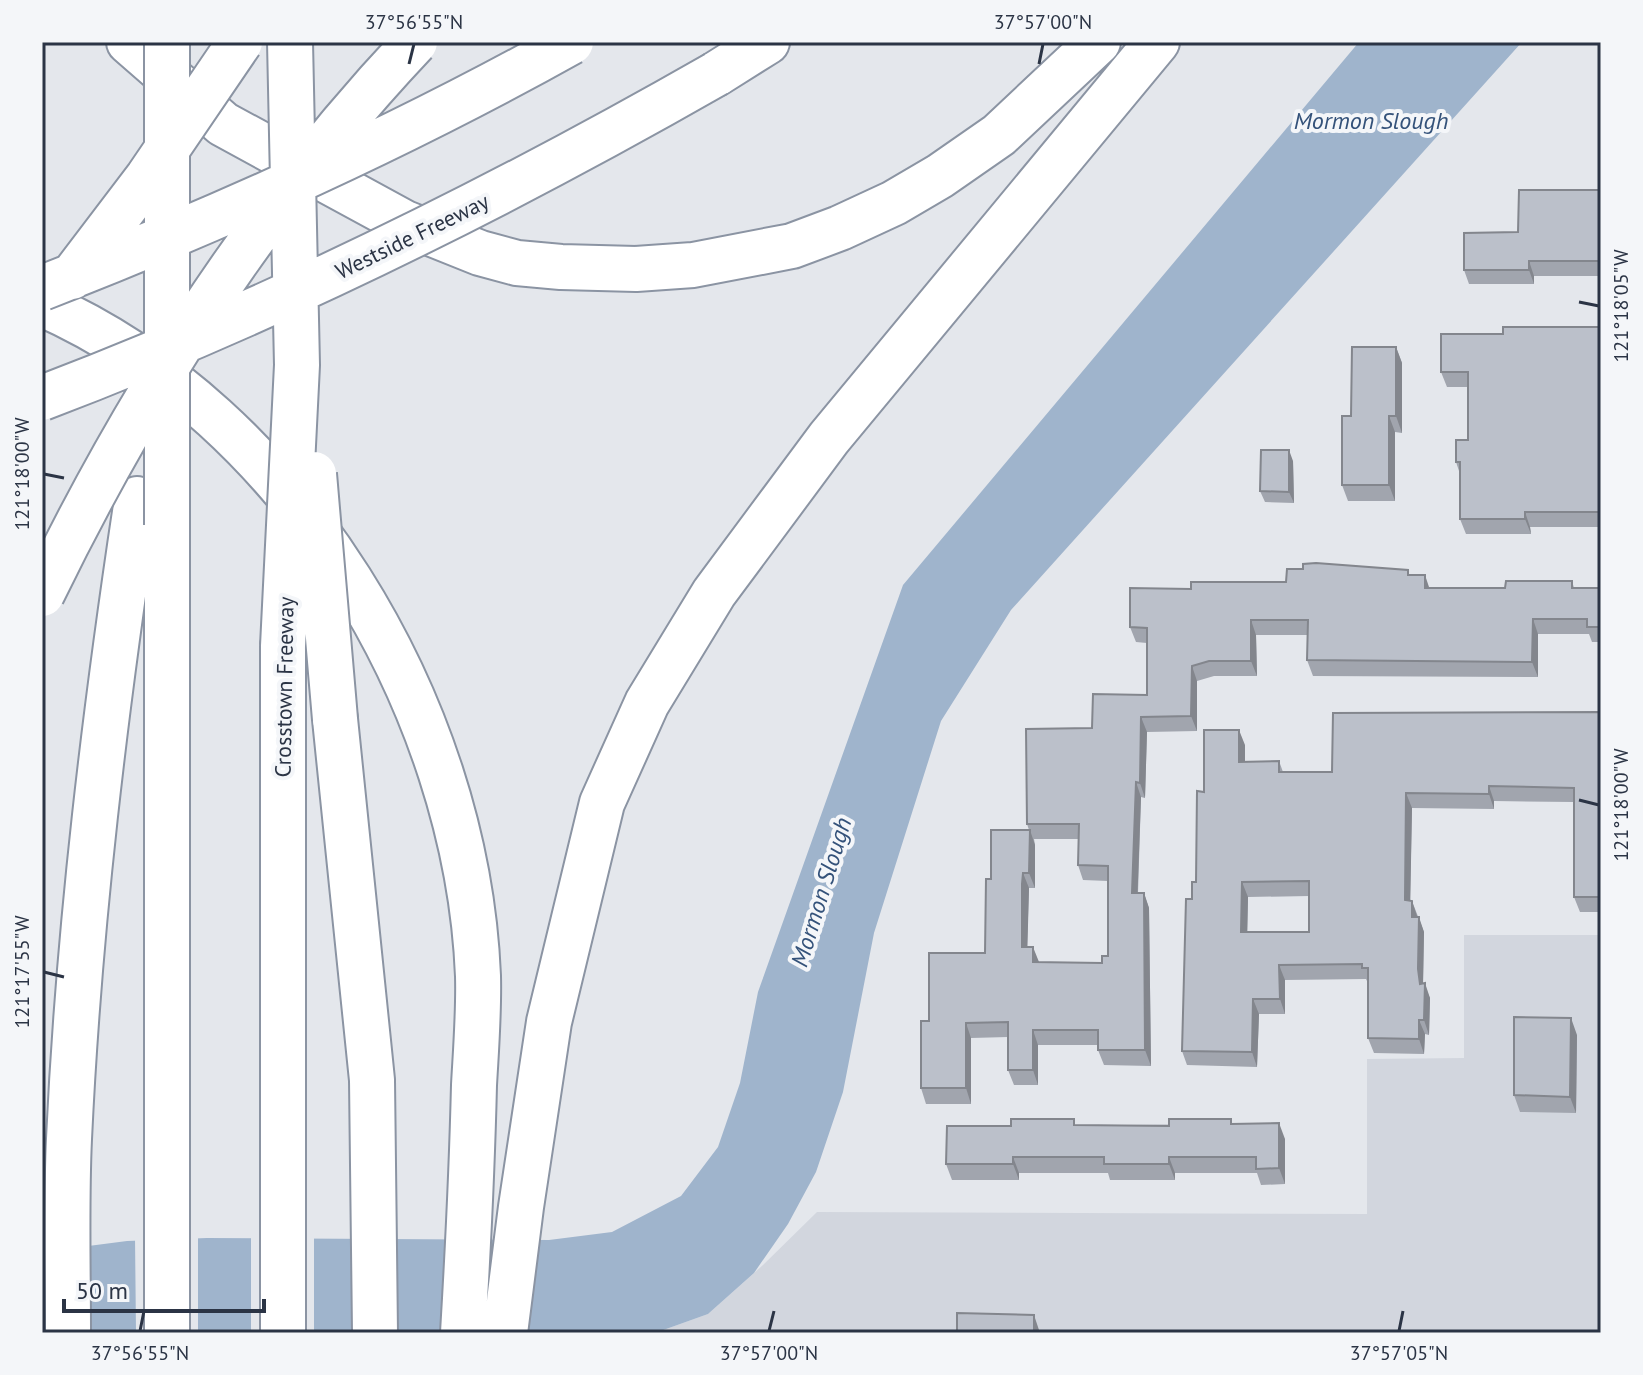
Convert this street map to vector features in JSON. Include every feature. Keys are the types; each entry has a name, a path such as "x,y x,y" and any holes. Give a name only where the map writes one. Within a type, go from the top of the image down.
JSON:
{"highway":[{"path":"129,42 223,124 405,223 480,253 517,263 636,269 693,265 792,246 894,203 999,135 1098,42"},
{"path":"167,42 168,270 152,512 167,1333"},
{"path":"42,313 148,177 240,42"},
{"name":"Crosstown Freeway","path":"283,1333 283,646 297,365 290,42"},
{"path":"42,594 98,482 196,320 286,195 338,129 415,42"},
{"path":"42,288 224,214 327,167 428,118 571,42"},
{"name":"Westside Freeway","path":"42,398 198,335 409,239 602,139 767,42"},
{"path":"505,1333 549,1022 602,803 647,703 714,593 829,438 1157,42"},
{"path":"42,304 137,355 190,394 236,437 294,502 342,569 401,675 425,732 450,806 464,867 478,977 463,1333"},
{"path":"297,365 313,464 335,719 372,1080 375,1333"},
{"path":"68,1333 72,1079 89,871 108,693 152,512"}],"shaded area":[{"path":"1464,935 1601,935 1601,1333 655,1333 708,1314 817,1212 1367,1214 1367,1059 1464,1058"}],"water":[{"name":"Mormon Slough","path":"1359,42 1522,42 1011,610 941,721 874,933 843,1092 816,1172 788,1224 754,1273 708,1314 655,1333 42,1333 42,1252 127,1241 207,1238 549,1240 612,1232 681,1196 718,1147 740,1083 758,992 903,585"}],"pier":[{"path":"198,1234 198,1333 136,1333 135,1237"},
{"path":"251,1234 314,1235 314,1333 251,1333"}],"building":[{"path":"1519,190 1601,190 1601,261 1529,261 1529,270 1464,270 1464,233 1518,232"},
{"path":"1503,327 1601,327 1601,512 1525,512 1525,519 1460,519 1460,462 1456,462 1456,440 1468,440 1468,372 1441,372 1441,334 1503,334"},
{"path":"1352,347 1396,347 1396,416 1389,416 1389,485 1342,485 1342,416 1351,416"},
{"path":"1261,450 1289,450 1289,492 1260,491"},
{"path":"1303,564 1408,570 1408,575 1425,575 1425,588 1505,588 1506,581 1572,581 1572,588 1601,588 1601,627 1587,627 1587,619 1533,619 1532,662 1307,660 1308,620 1251,620 1251,661 1209,661 1192,666 1191,716 1141,717 1132,893 1144,893 1145,1050 1098,1050 1098,1030 1033,1030 1033,1070 1008,1070 1008,1022 966,1023 966,1088 921,1088 921,1021 929,1021 929,953 985,953 986,879 991,879 991,830 1030,830 1029,873 1023,873 1022,884 1022,947 1033,947 1033,962 1102,963 1102,956 1108,956 1108,866 1078,865 1079,824 1027,824 1026,729 1092,728 1093,694 1147,695 1147,628 1130,627 1130,588 1191,589 1191,582 1286,582 1287,569 1303,569"},
{"path":"1601,712 1601,897 1574,897 1574,788 1489,786 1489,794 1406,793 1405,900 1412,901 1412,917 1419,917 1418,969 1420,984 1425,983 1424,1020 1419,1020 1419,1039 1368,1038 1368,968 1362,968 1362,964 1279,965 1280,999 1253,999 1252,1052 1182,1051 1186,899 1192,899 1192,882 1196,882 1197,791 1204,792 1204,730 1239,730 1239,762 1279,761 1279,772 1332,772 1333,713","holes":["1309,881 1309,932 1241,932 1242,882"]},
{"path":"1514,1017 1571,1018 1570,1097 1514,1095"},
{"path":"1011,1119 1074,1119 1074,1125 1169,1126 1169,1119 1231,1119 1231,1124 1279,1123 1279,1168 1256,1169 1256,1157 1169,1157 1169,1164 1104,1164 1104,1157 1013,1157 1013,1164 946,1164 947,1126 1011,1126"},
{"path":"957,1313 1034,1315 1034,1333 957,1333"}]}
